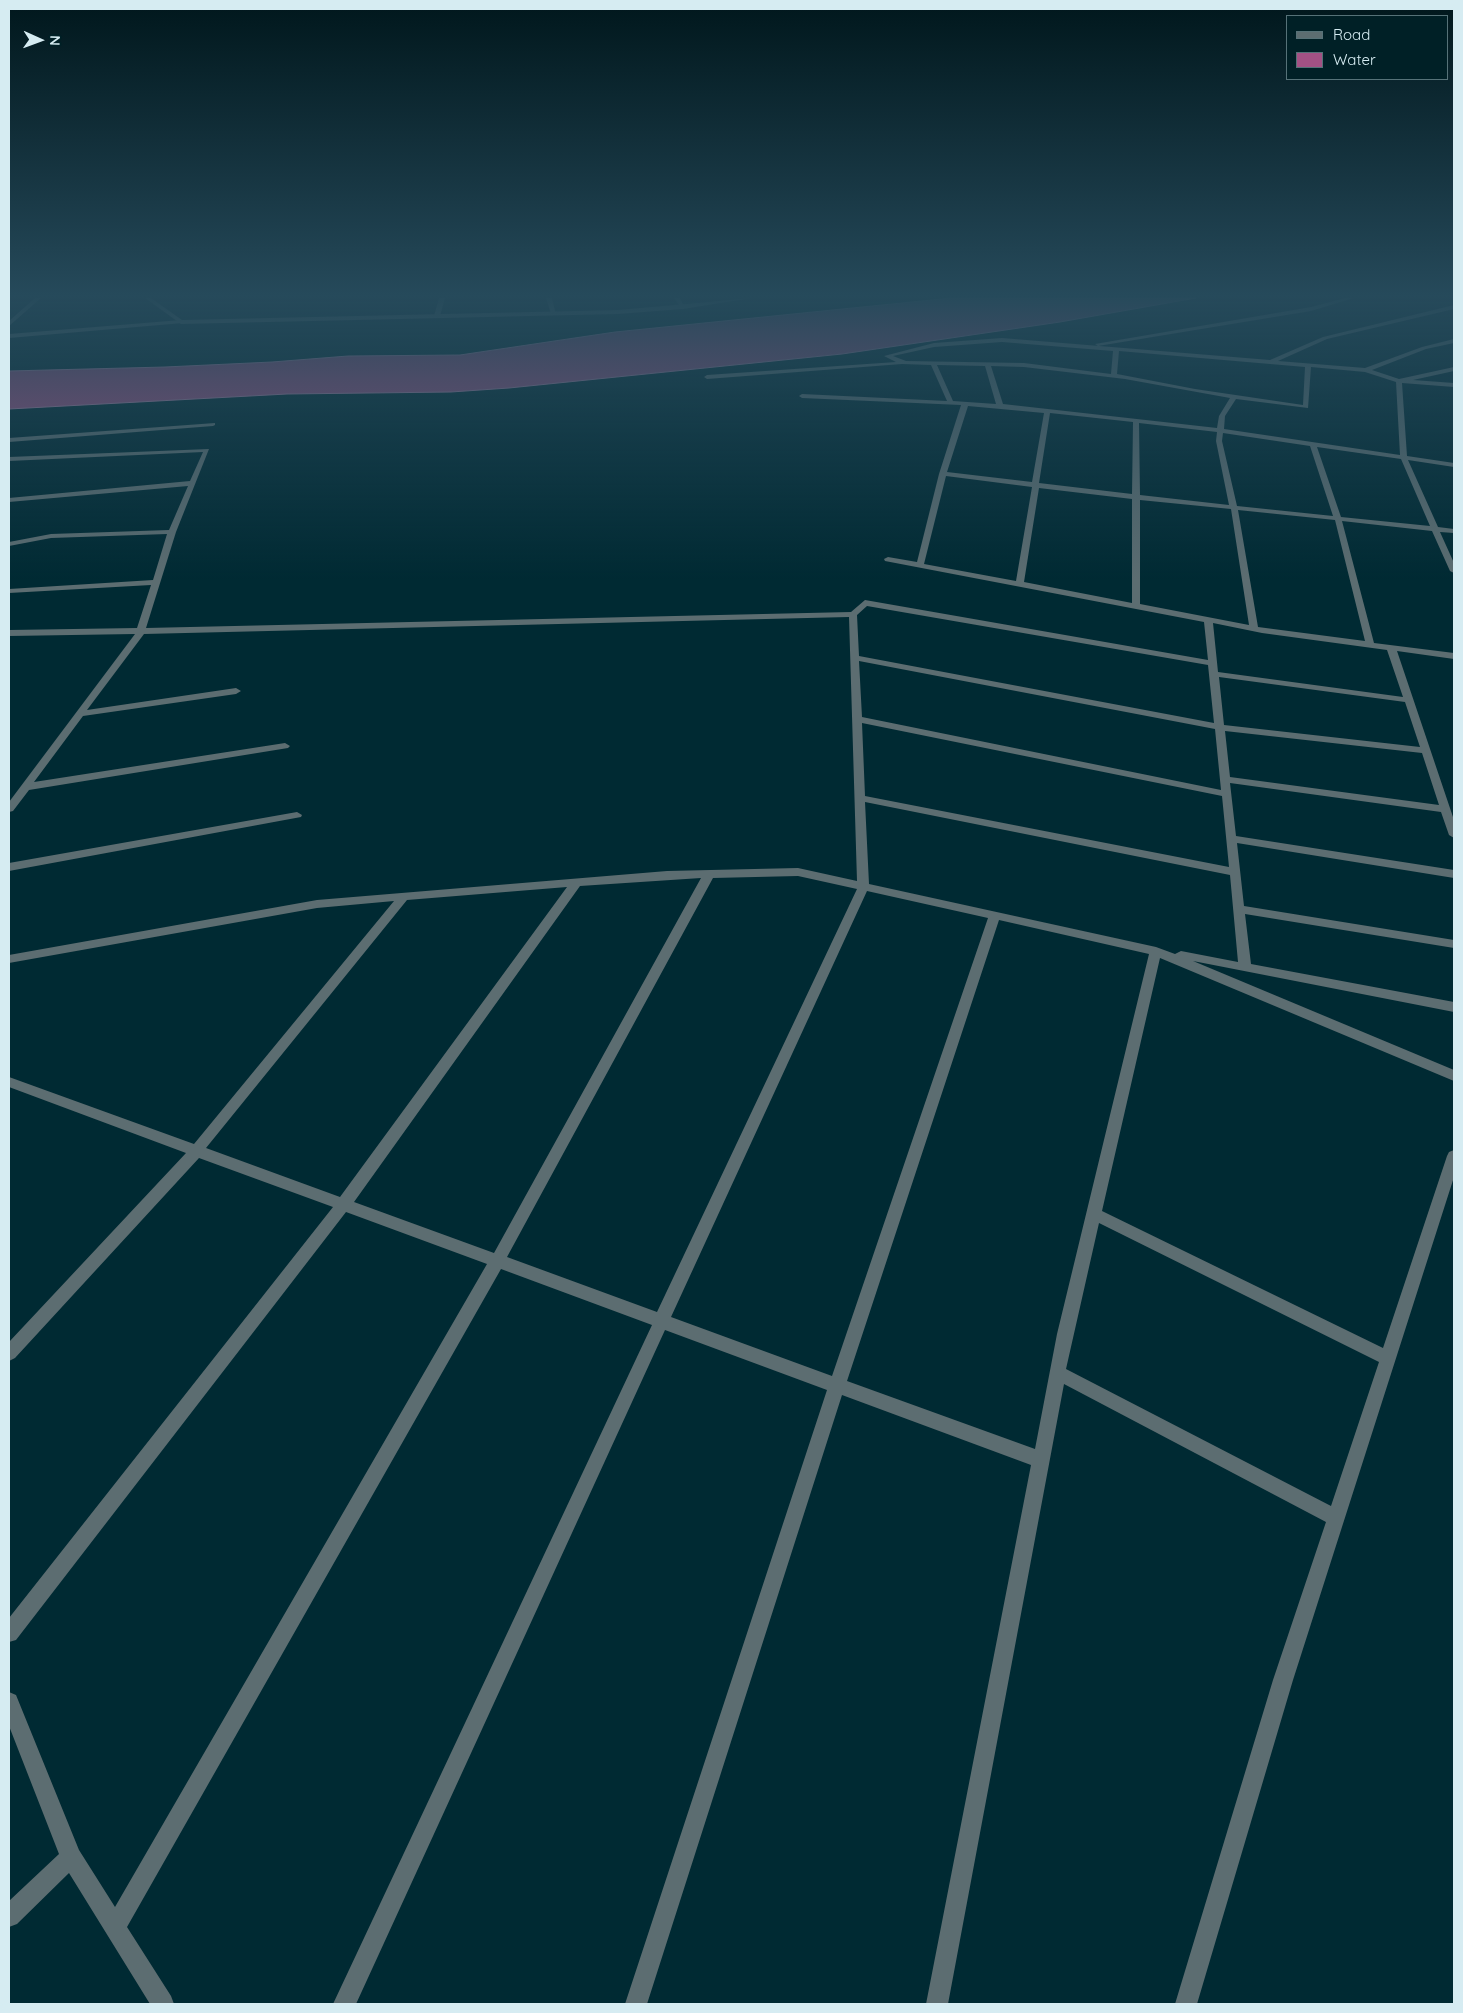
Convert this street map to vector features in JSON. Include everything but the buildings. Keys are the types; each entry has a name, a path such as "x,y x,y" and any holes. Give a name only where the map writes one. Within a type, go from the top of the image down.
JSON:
{"street":[{"path":"946,392 951,403"},
{"path":"996,392 1000,406"},
{"path":"1210,392 1306,407 1307,392"},
{"path":"1400,392 1404,459 1437,529 1454,571"},
{"path":"802,396 1000,406 1219,430 1454,465"},
{"path":"1234,396 1222,416 1219,430 1254,628"},
{"path":"920,565 943,474 965,404"},
{"path":"1020,583 1047,411"},
{"path":"1136,421 1136,605"},
{"path":"9,440 213,424"},
{"path":"1313,444 1338,519 1370,644"},
{"path":"9,459 207,450 172,532 140,631 9,809"},
{"path":"943,474 1234,508 1454,531"},
{"path":"9,500 193,483"},
{"path":"9,544 51,536 172,532"},
{"path":"888,559 1254,628 1454,656"},
{"path":"9,591 156,582"},
{"path":"9,634 853,614 865,603 1213,668 1408,700"},
{"path":"344,2004 660,1320 864,886 853,614"},
{"path":"1208,619 1245,968"},
{"path":"1391,647 1454,835"},
{"path":"855,658 1219,727 1426,751"},
{"path":"78,714 236,690"},
{"path":"857,719 1227,794"},
{"path":"25,787 285,746"},
{"path":"1224,779 1445,809"},
{"path":"860,798 1235,872"},
{"path":"9,867 297,815"},
{"path":"1231,839 1454,874"},
{"path":"9,959 317,904 668,875 798,872 1156,951 1454,1007"},
{"path":"114,1927 497,1261 708,874"},
{"path":"9,1633 344,1205 576,883"},
{"path":"9,1353 196,1151 403,898"},
{"path":"1239,909 1454,944"},
{"path":"636,2004 837,1385 995,915"},
{"path":"1156,951 1454,1076"},
{"path":"937,2004 1058,1373 1156,951"},
{"path":"9,1082 1041,1460"},
{"path":"1186,2004 1283,1680 1454,1156"},
{"path":"1094,1214 1387,1358"},
{"path":"1058,1373 1336,1518"},
{"path":"9,1702 70,1856 163,2004"},
{"path":"9,1916 70,1856"}],"water":[{"path":"9,392 452,392 287,394 9,409"}]}
